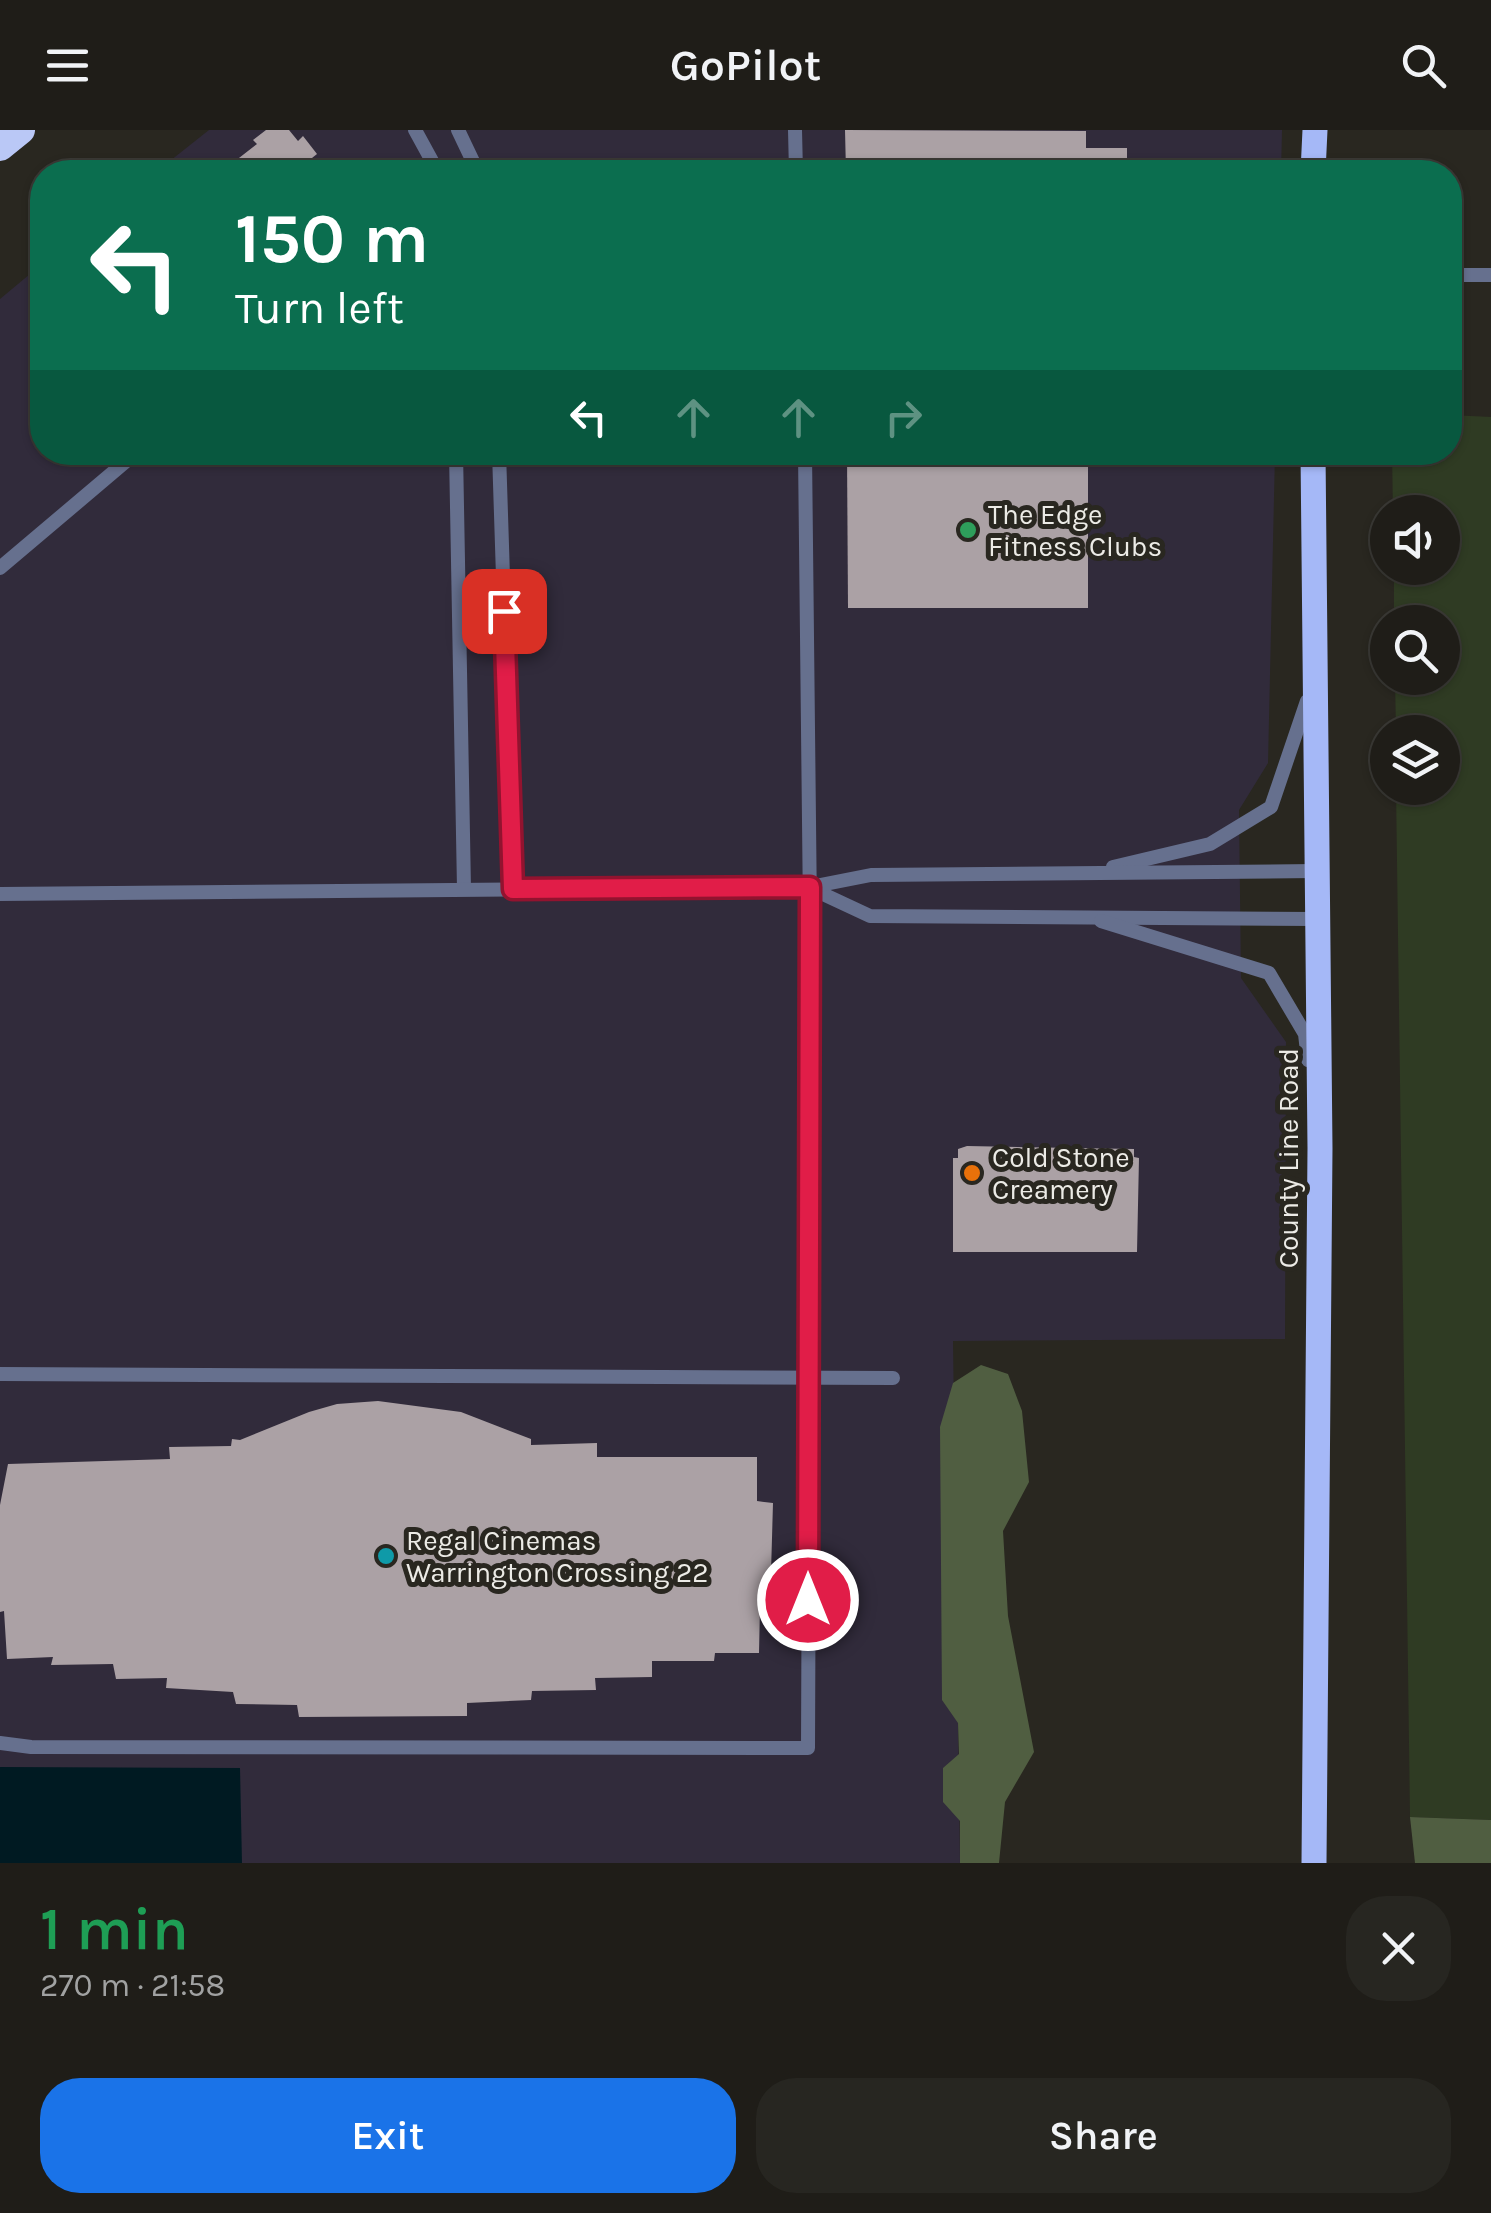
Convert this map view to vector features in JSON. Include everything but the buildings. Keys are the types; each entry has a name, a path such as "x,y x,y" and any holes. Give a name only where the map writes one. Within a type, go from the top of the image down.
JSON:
{"highway":[{"path":"0,147 21,130"}],"main road":[{"path":"1313,160 1315,130"},
{"name":"County Line Road","path":"1313,465 1320,1148 1314,1863"}],"lane":[{"path":"0,147 9,130"},
{"path":"458,130 472,160"},
{"path":"794,130 795,160"},
{"path":"415,133 431,160"},
{"path":"1462,275 1491,275"},
{"path":"0,568 123,465"},
{"path":"456,465 464,889"},
{"path":"500,465 513,889"},
{"path":"0,1743 808,1748 810,887 805,465"},
{"path":"1089,873 1210,844 1271,808 1294,749 1315,671"},
{"path":"0,894 810,887 872,874 1316,872"},
{"path":"810,887 870,916 1315,919"},
{"path":"1086,916 1268,973 1305,1034 1320,1148"},
{"path":"0,1374 893,1378"}],"shaded area":[{"path":"209,130 1282,130 1281,160 171,160"},
{"path":"30,274 30,465 1275,465 1268,763 1239,810 1241,978 1286,1042 1285,1339 953,1341 960,1863 208,1863 0,1793 0,299"}],"green space":[{"path":"1462,416 1491,417 1491,1820 1410,1817 1396,805 1460,805 1460,715 1396,715 1395,695 1460,695 1460,605 1394,605 1394,585 1460,585 1460,495 1393,495 1392,465 1462,465"},
{"path":"981,1365 1008,1374 1022,1411 1029,1482 1003,1531 1008,1616 1034,1752 1005,1802 999,1863 960,1863 960,1821 943,1802 943,1768 959,1754 958,1723 942,1700 940,1427 953,1383"},
{"path":"1410,1817 1491,1820 1491,1863 1415,1863"}],"water":[{"path":"0,1767 240,1768 242,1863 0,1863"}],"place":[{"name":"The Edge Fitness Clubs","path":"968,530"},
{"name":"Cold Stone Creamery","path":"972,1173"},
{"name":"Regal Cinemas Warrington Crossing 22","path":"386,1556"}],"route":[{"path":"504,611 513,889 810,887 808,1600"}]}
